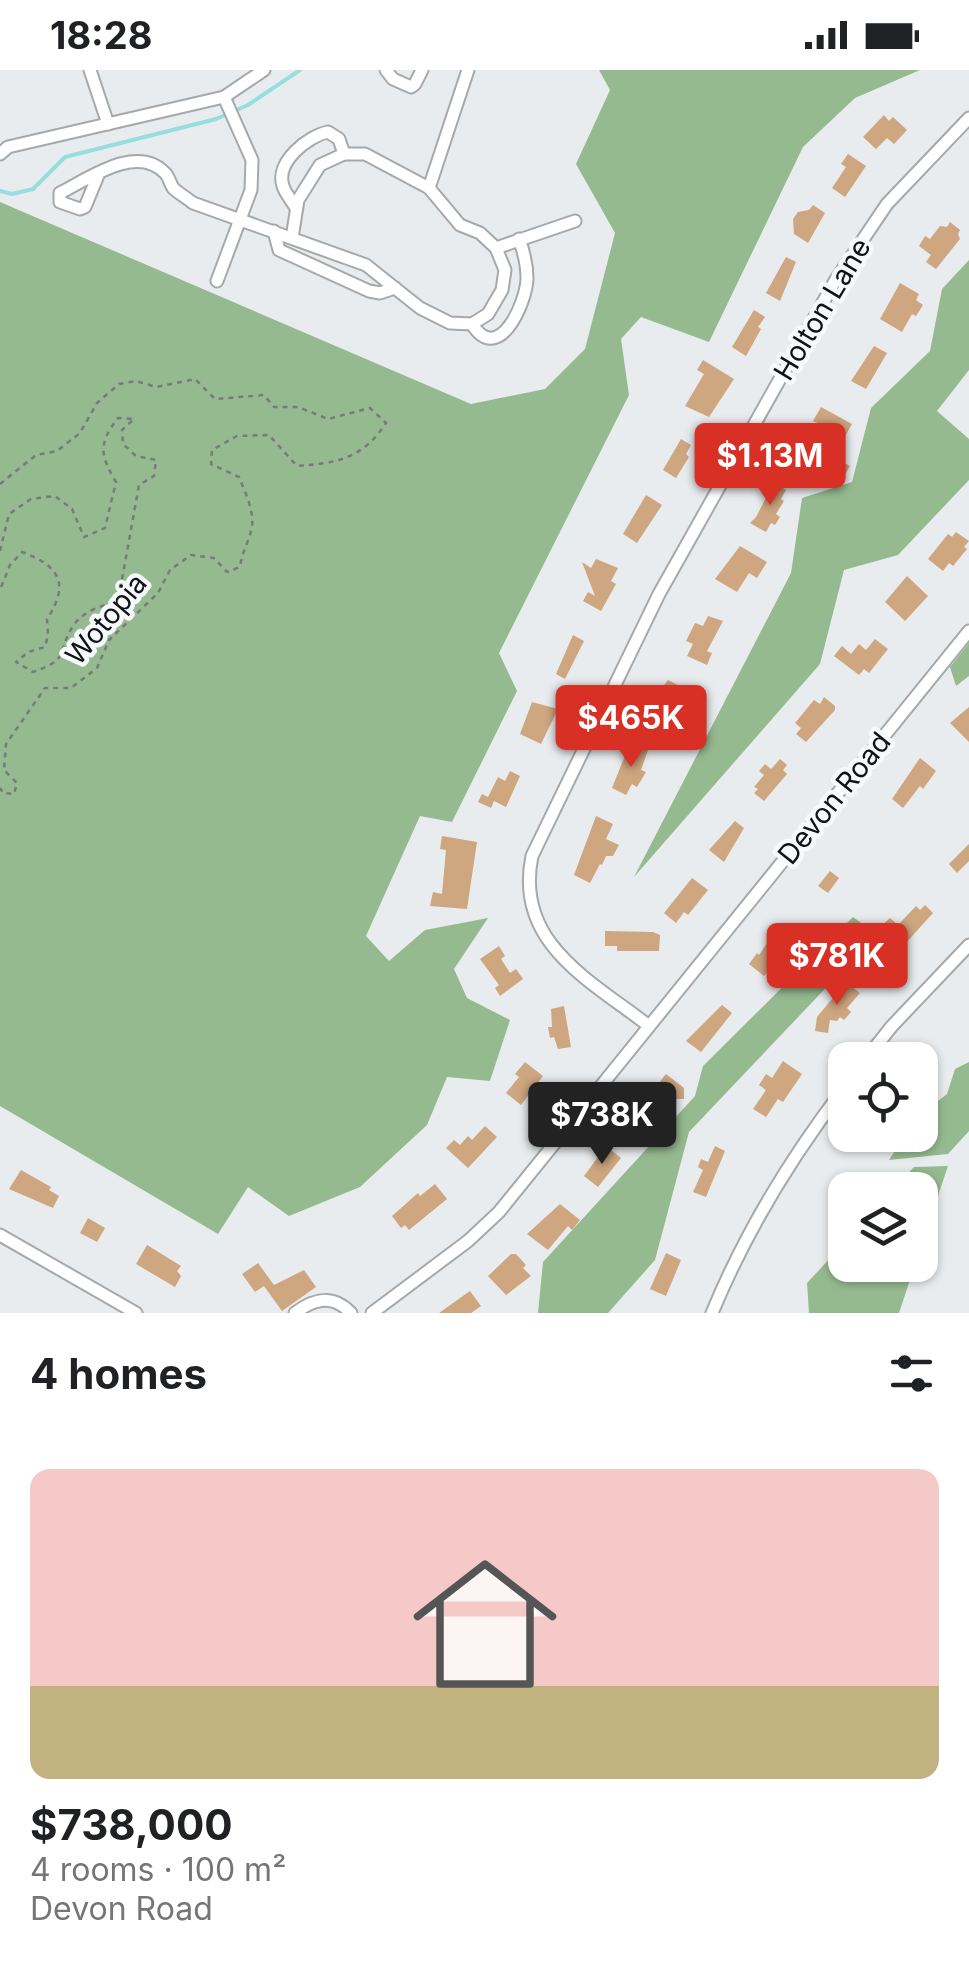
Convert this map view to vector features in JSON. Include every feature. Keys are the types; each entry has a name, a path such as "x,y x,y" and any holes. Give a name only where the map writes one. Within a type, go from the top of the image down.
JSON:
{"street":[{"path":"90,70 108,124"},
{"path":"0,154 8,147 224,97 264,70"},
{"path":"386,70 393,80 411,86 422,70"},
{"path":"429,188 468,70"},
{"path":"217,281 251,190 252,160 224,97"},
{"name":"Holton Lane","path":"649,1026 547,941 528,899 532,856 659,594 835,281 887,204 969,118"},
{"path":"296,208 282,187 282,177 286,163 297,150 328,132 339,140 344,154"},
{"path":"98,174 112,166 142,161 164,172 174,188 193,203 366,265 420,308 450,323 472,324 488,314 502,290 505,270 496,248 480,233 460,225 429,188 365,154 344,154 320,166 296,208 292,238"},
{"path":"496,248 574,221"},
{"path":"274,231 279,250 369,291 380,293 395,288"},
{"path":"472,324 482,335 494,337 507,331 514,320 523,303 527,282 520,239"},
{"name":"Devon Road","path":"372,1313 468,1242 499,1212 969,631"},
{"path":"880,1042 969,944"},
{"path":"712,1313 784,1172 828,1110"},
{"path":"0,1235 136,1313"},
{"path":"295,1313 320,1299 338,1302 351,1313"}],"path":[{"name":"Wotopia","path":"0,484 36,454 58,452 80,433 97,403 119,384 136,381 156,387 195,379 215,399 264,395 274,407 298,407 328,419 370,408 386,423 361,452 330,463 297,466 269,436 237,436 212,450 211,464 239,477 250,503 252,527 242,547 240,567 227,572 214,558 191,555 170,570 158,593 109,640 96,668 71,688 44,688 30,705 6,744 4,770 17,784 14,794 3,794 0,788"},
{"name":"Wotopia","path":"0,551 9,514 31,499 55,496 72,509 84,537 105,528 116,482 102,459 106,434 118,418 134,419 122,430 123,444 136,456 156,460 154,476 139,485 122,585 114,602 93,608 73,624 65,650 54,664 33,672 16,662 28,652 45,647 46,619 59,600 58,576 44,561 22,552 10,565 0,590"}],"green space":[{"path":"599,70 920,70 855,98 803,147 709,342 641,317 621,339 629,395 499,653 517,691 452,822 420,816 366,936 389,961 425,930 488,918 454,969 467,998 510,1020 490,1081 447,1077 427,1125 360,1187 289,1216 248,1187 218,1234 0,1106 0,202 471,404 545,389 585,349 615,233 576,164 610,90"},
{"path":"969,260 969,370 937,411 969,439 969,480 898,555 844,570 820,664 634,877 791,573 802,498 852,482 871,408 930,351 942,289"},
{"path":"969,643 969,676 956,686 950,667"},
{"path":"853,917 882,938 882,960 839,974 689,1132 655,1260 608,1313 538,1313 543,1262 695,1096 703,1066"},
{"path":"969,1062 969,1131 948,1154 889,1160 894,1152 938,1152 938,1101 947,1094 955,1069"},
{"path":"948,1166 938,1196 938,1172 909,1172 914,1167"},
{"path":"828,1260 828,1282 909,1282 899,1313 809,1313 807,1283"}],"building":[{"path":"884,115 889,121 893,117 907,130 894,144 887,138 876,149 863,137"},
{"path":"848,154 866,166 845,197 832,188 846,167 841,164"},
{"path":"813,205 825,213 808,243 794,234 793,219"},
{"path":"950,222 960,230 960,239 936,269 926,262 931,255 919,246 925,236 930,239 940,226 947,227"},
{"path":"786,257 796,262 780,301 766,293"},
{"path":"900,283 919,294 916,300 923,305 916,316 912,314 902,332 880,319"},
{"path":"754,310 765,317 746,356 732,347"},
{"path":"874,346 887,353 866,389 851,381"},
{"path":"703,360 734,379 709,417 685,406 704,374 697,370"},
{"path":"821,407 852,424 844,438 837,434 826,453 850,466 842,479 795,453 802,440 809,443 820,424 813,421"},
{"path":"681,439 691,445 686,454 689,457 676,478 663,470"},
{"path":"774,482 786,490 776,514 780,517 766,532 750,523"},
{"path":"646,495 662,505 637,543 623,534"},
{"path":"956,532 969,541 964,547 967,549 953,566 949,563 943,571 928,559 948,534 952,537"},
{"path":"740,546 767,562 757,578 749,573 737,592 715,579"},
{"path":"596,559 618,568 611,581 616,584 601,611 583,601 588,592 595,596 582,562 591,568"},
{"path":"907,576 928,596 905,621 885,602"},
{"path":"708,616 723,621 707,651 712,653 707,665 687,656 693,644 686,641 695,623 703,626"},
{"path":"573,635 584,641 565,679 556,674"},
{"path":"875,639 888,649 869,673 864,669 859,675 834,656 842,646 851,654 859,644 866,650"},
{"path":"668,680 680,686 677,693 686,699 662,727 648,721"},
{"path":"824,697 835,710 806,742 796,734 801,728 795,723 814,700 820,704"},
{"path":"532,702 558,709 541,744 520,734"},
{"path":"969,707 969,742 950,723"},
{"path":"634,744 648,750 641,770 646,772 637,787 632,784 626,795 612,788 626,753"},
{"path":"920,758 936,771 903,808 892,799"},
{"path":"780,759 787,765 783,770 787,774 764,801 754,793 764,775 759,771 765,764 771,769"},
{"path":"510,771 520,776 506,807 494,801 491,808 478,802 482,794 488,797 498,777 505,781"},
{"path":"596,816 613,824 606,839 619,845 613,856 606,856 590,883 574,875"},
{"path":"735,821 744,828 724,862 709,850"},
{"path":"442,836 477,842 467,909 430,906 433,892 442,894 446,850 440,849"},
{"path":"969,844 969,861 957,873 949,864"},
{"path":"830,871 839,878 828,893 818,886"},
{"path":"692,878 708,890 688,915 684,912 676,923 664,913"},
{"path":"925,905 933,913 905,944 901,940 893,945 874,964 866,956 883,938 877,930 890,918 898,925 916,906 920,910"},
{"path":"780,924 797,938 764,976 749,964"},
{"path":"605,931 653,932 660,935 659,951 617,951 617,946 605,946"},
{"path":"499,946 505,956 501,959 510,973 516,969 523,979 500,996 495,988 499,985 480,959"},
{"path":"846,982 860,993 847,1008 851,1012 844,1020 830,1020 828,1033 815,1031 817,1017"},
{"path":"722,1005 732,1013 701,1052 686,1041"},
{"path":"564,1006 571,1047 558,1049 548,1027 552,1027 551,1009"},
{"path":"783,1061 802,1074 783,1102 778,1099 766,1117 753,1109 766,1090 759,1085 766,1074 772,1078"},
{"path":"525,1062 543,1076 521,1105 506,1093"},
{"path":"666,1074 684,1088 684,1099 668,1099 648,1124 635,1113 641,1106 637,1103 644,1094 648,1097"},
{"path":"485,1126 497,1137 468,1168 446,1148 454,1140 460,1145 468,1136 472,1140"},
{"path":"606,1146 621,1158 598,1187 584,1176"},
{"path":"715,1146 725,1151 706,1197 693,1192 703,1170 698,1167 701,1159 708,1162"},
{"path":"21,1170 59,1196 53,1208 9,1189"},
{"path":"435,1184 447,1199 409,1230 405,1225 401,1228 392,1216"},
{"path":"560,1204 580,1220 572,1230 568,1226 548,1250 527,1234"},
{"path":"88,1218 105,1228 97,1242 80,1233"},
{"path":"147,1245 181,1266 175,1287 136,1264"},
{"path":"666,1253 681,1260 666,1296 650,1289"},
{"path":"511,1254 526,1265 523,1268 531,1276 506,1295 488,1276"},
{"path":"258,1263 274,1285 304,1270 316,1287 282,1311 264,1286 255,1292 242,1274"},
{"path":"470,1291 481,1306 471,1313 439,1313"}],"waterway":[{"path":"0,191 12,194 33,189 65,157 216,119 248,105 300,70"}]}
